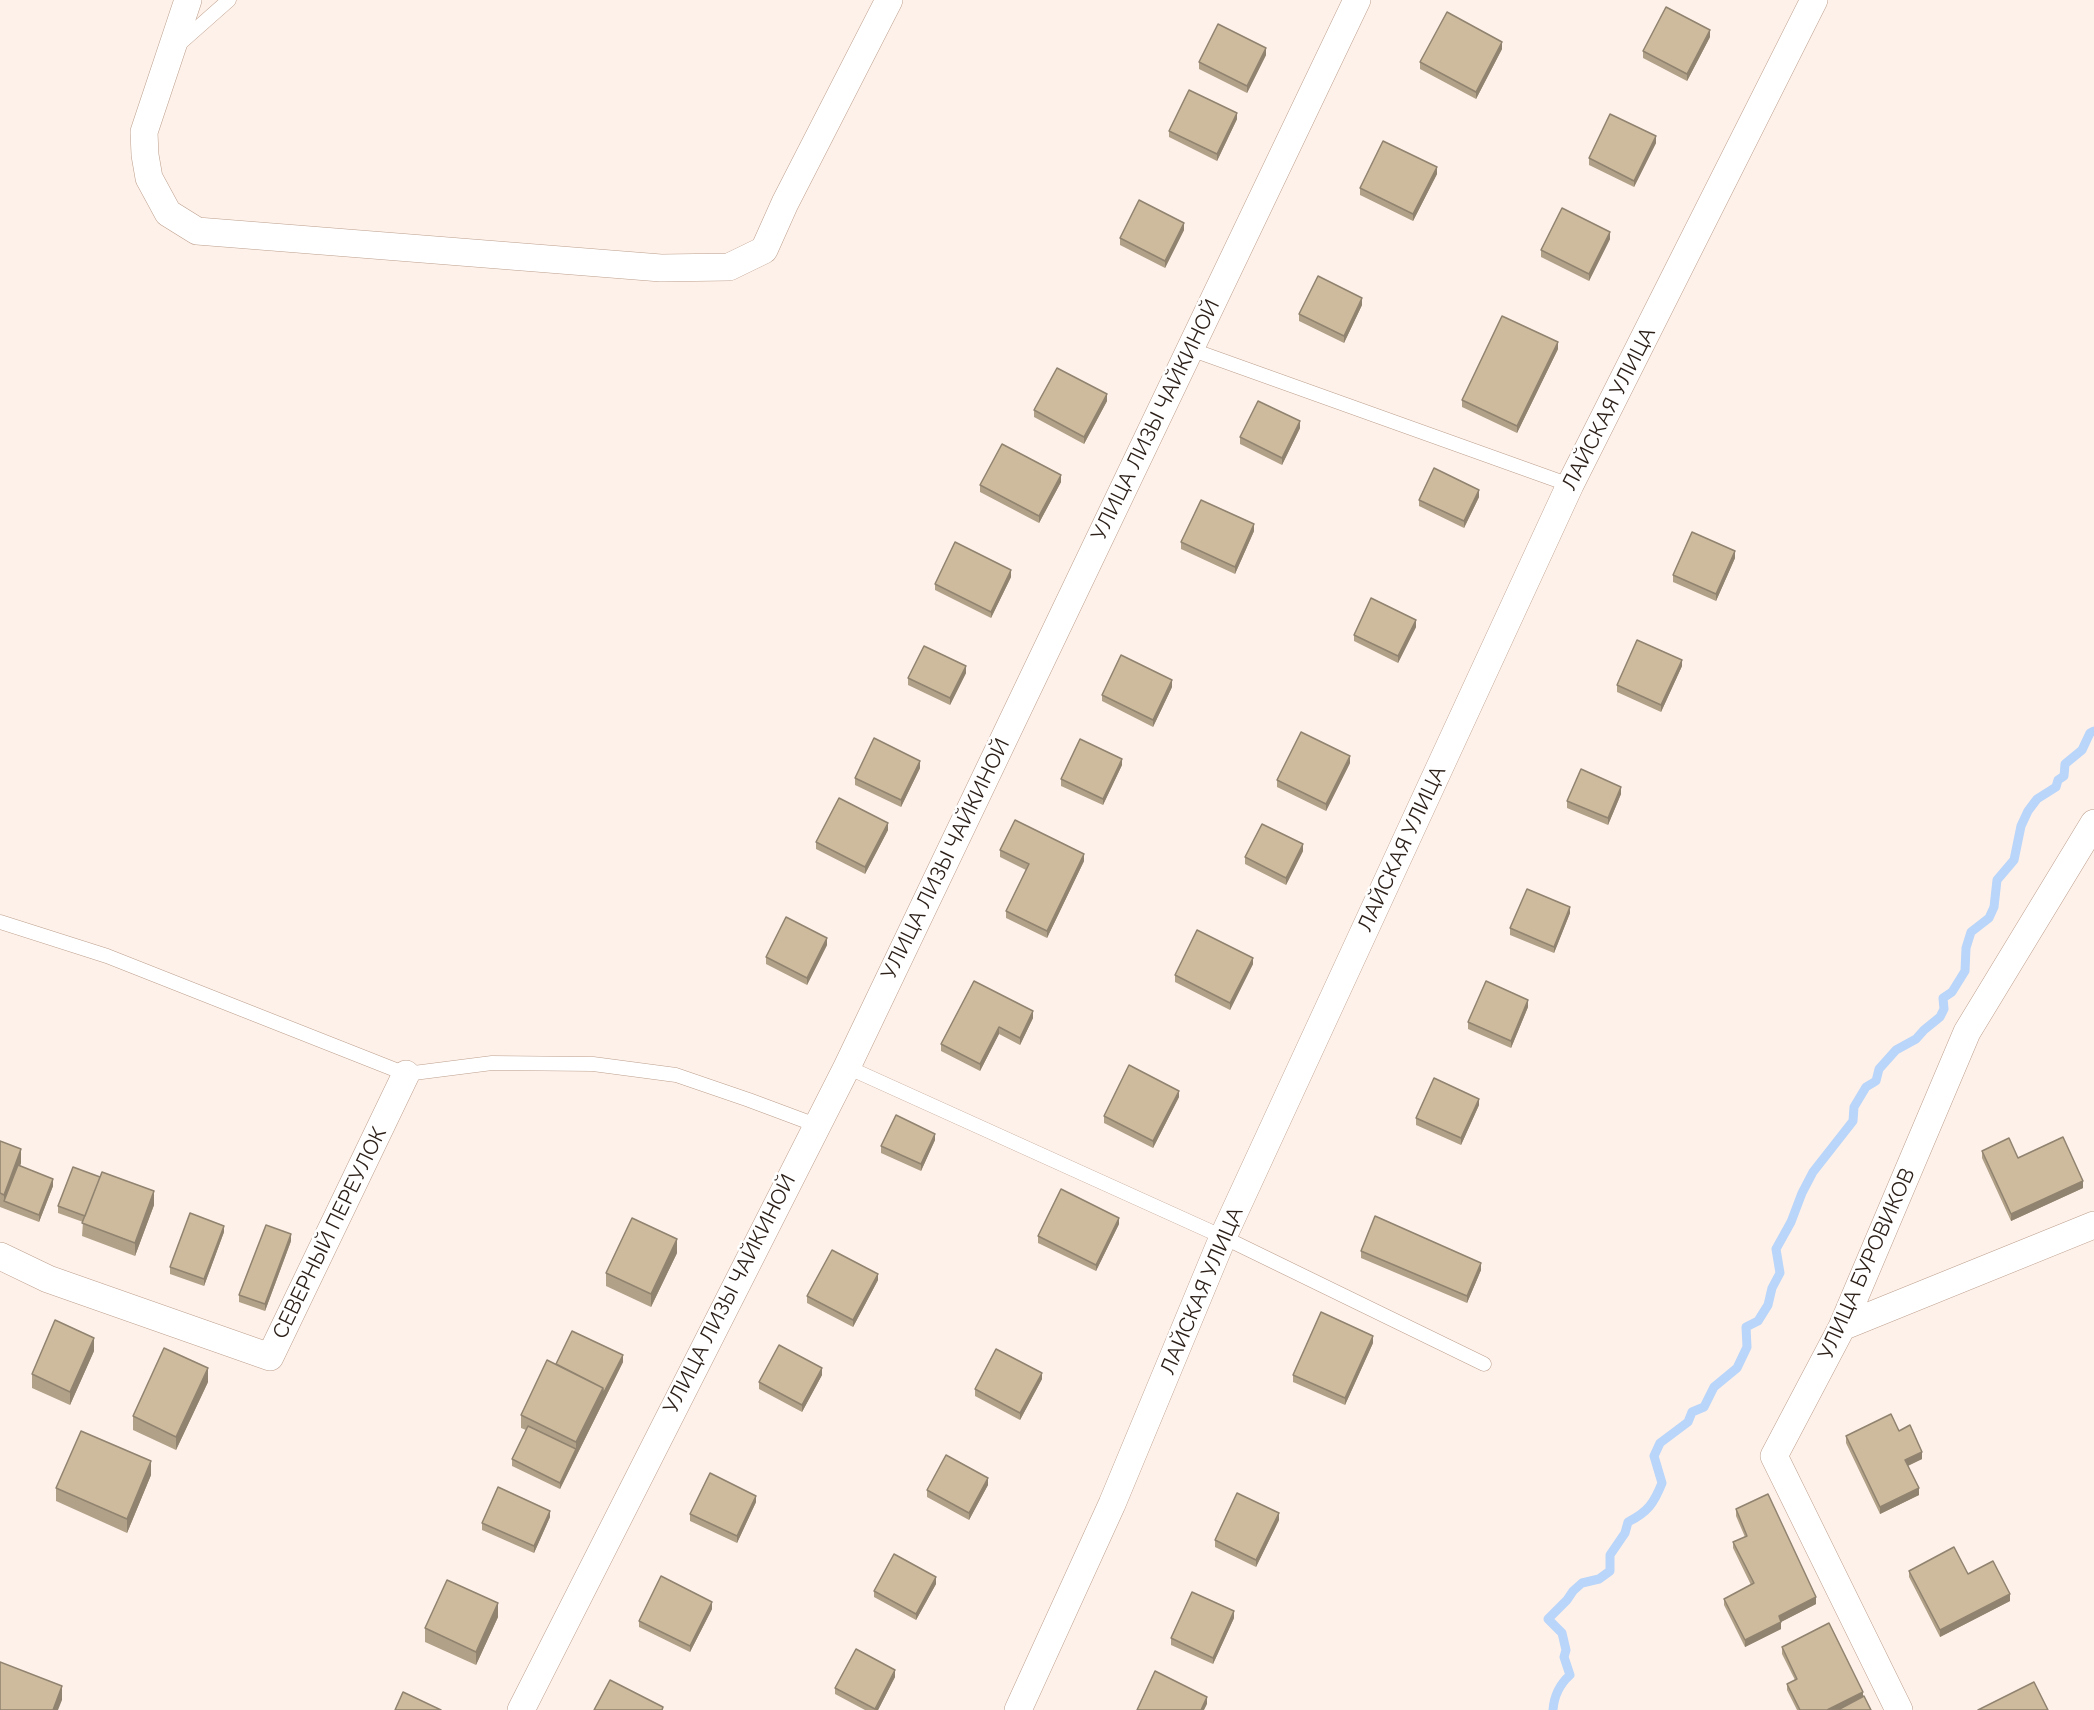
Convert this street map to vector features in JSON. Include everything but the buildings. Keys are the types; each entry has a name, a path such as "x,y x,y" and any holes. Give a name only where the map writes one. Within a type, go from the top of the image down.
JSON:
{"street":[{"path":"188,0 144,132 149,178 168,213 197,231 661,268 729,267 764,250 785,202 890,0"},
{"name":"УЛИЦА ЛИЗЫ ЧАЙКИНОЙ","path":"520,1710 847,1067 1357,0"},
{"name":"ЛАЙСКАЯ УЛИЦА","path":"1018,1710 1112,1504 1223,1237 1570,485 1814,0"},
{"name":"УЛИЦА БУРОВИКОВ","path":"1899,1710 1774,1456 1842,1327 1967,1032 2094,823"},
{"name":"СЕВЕРНЫЙ ПЕРЕУЛОК","path":"0,1256 48,1279 270,1357 406,1074"},
{"path":"1842,1327 2094,1225"}],"lane":[{"path":"171,51 230,0"},
{"path":"1190,349 1570,485"},
{"path":"0,922 107,956 406,1074 492,1063 592,1064 676,1075 816,1125"},
{"path":"847,1067 1223,1237 1484,1364"}],"waterway":[{"path":"1553,1710 1558,1691 1570,1675 1564,1657 1566,1650 1562,1633 1548,1619 1582,1583 1599,1579 1610,1571 1610,1555 1625,1533 1628,1522 1649,1506 1662,1483 1654,1456 1660,1443 1688,1422 1692,1412 1704,1407 1714,1387 1737,1368 1747,1347 1746,1327 1758,1321 1768,1305 1772,1288 1780,1273 1776,1249 1791,1222 1813,1172 1853,1121 1854,1107 1866,1087 1876,1081 1879,1069 1896,1050 1916,1039 1940,1017 1944,1009 1943,998 1952,992 1965,971 1966,948 1971,932 1989,918 1994,907 1997,880 2014,860 2021,826 2028,811 2037,799 2056,787 2058,780 2064,776 2065,764 2082,750 2090,733 2094,731"}]}
